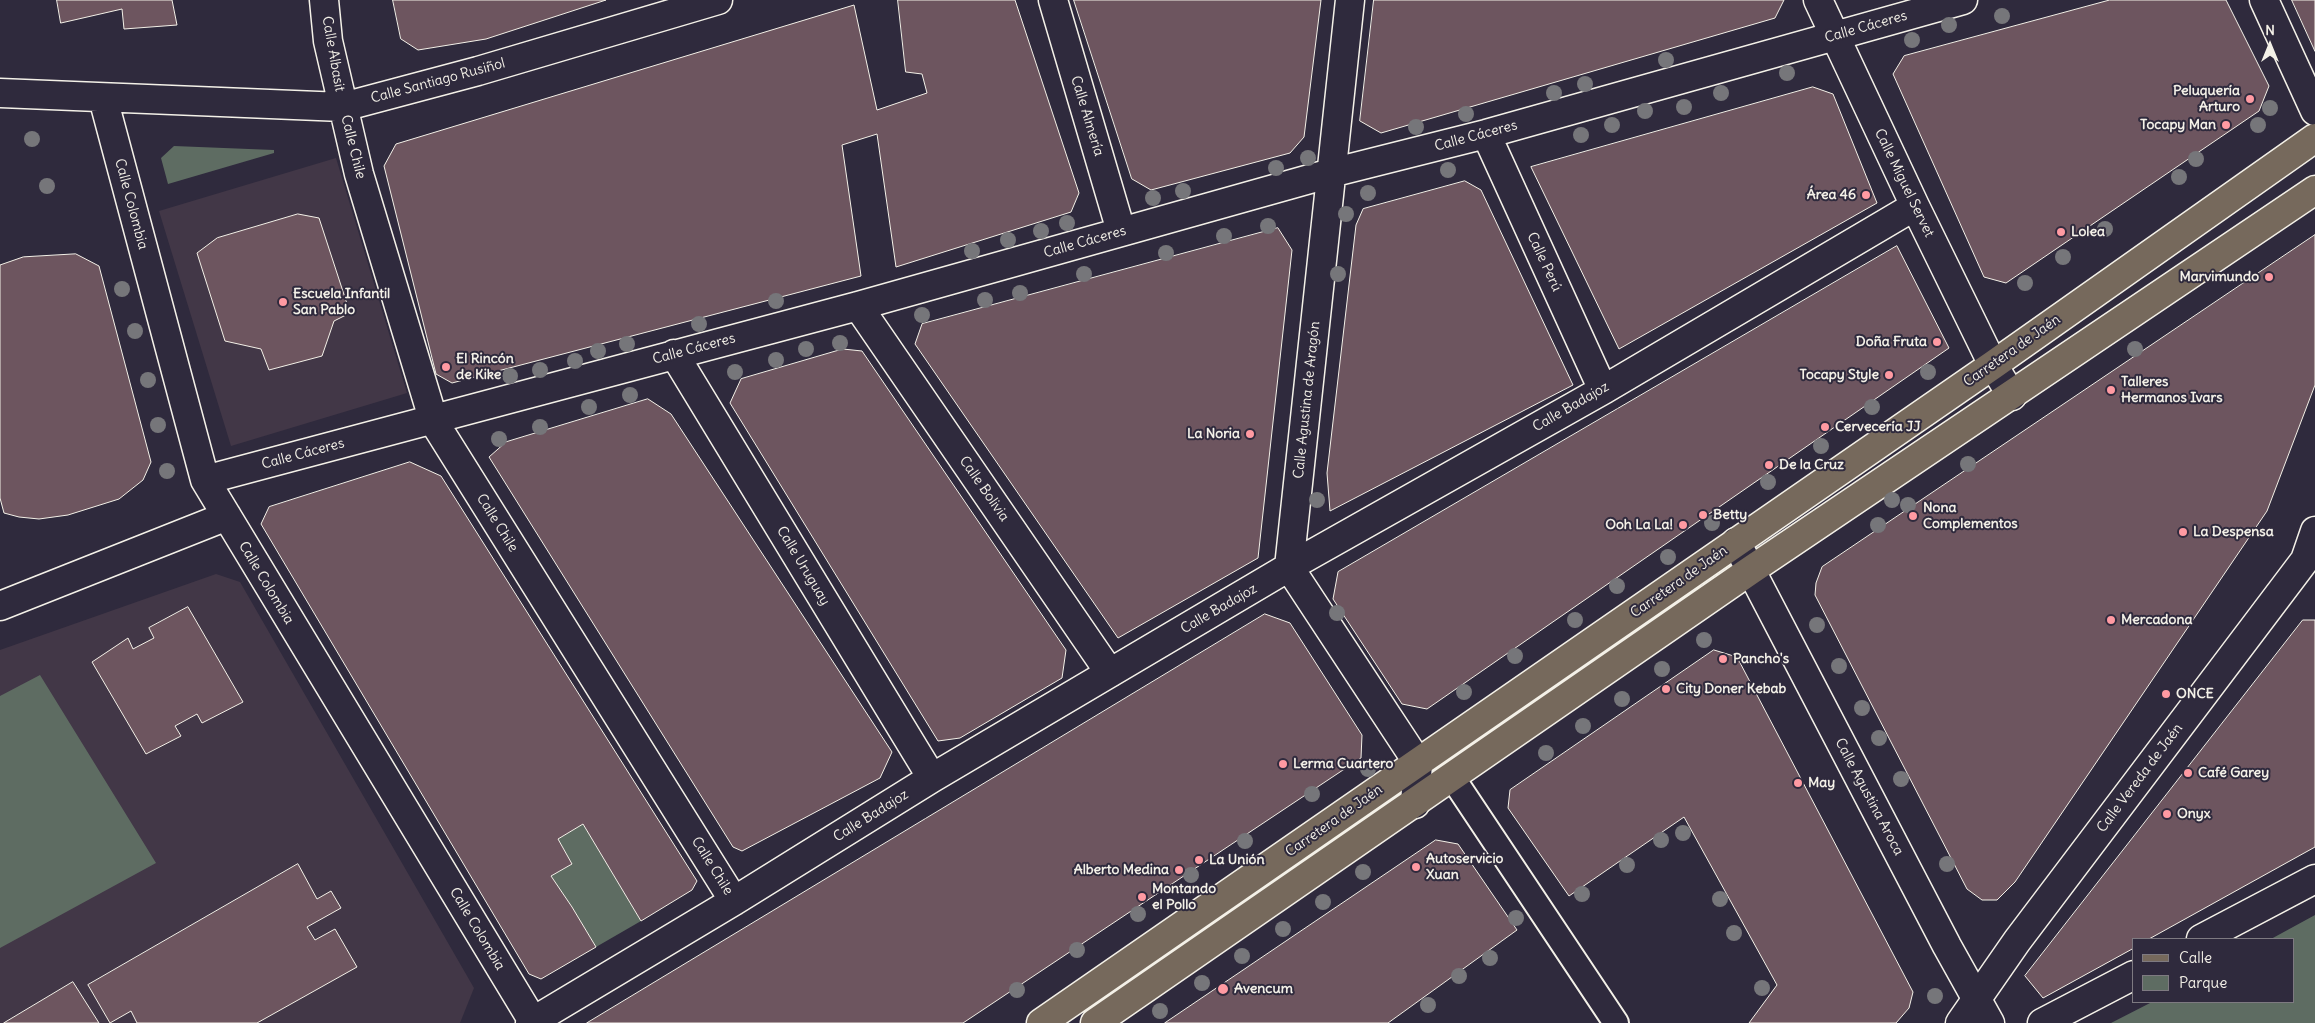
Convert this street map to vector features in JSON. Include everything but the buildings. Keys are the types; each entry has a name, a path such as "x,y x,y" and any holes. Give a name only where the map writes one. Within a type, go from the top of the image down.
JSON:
{"main road":[{"name":"Carretera de Jaén","path":"1041,1023 1993,365 2315,138"},
{"path":"2283,211 2315,169"},
{"path":"1096,1023 1751,570 2012,396 2315,190"}],"street":[{"name":"Calle Albasit","path":"324,0 328,41 343,107"},
{"name":"Calle Santiago Rusiñol","path":"0,93 343,107 478,71 718,0"},
{"name":"Calle Almería","path":"1052,0 1121,231"},
{"name":"Calle Agustina de Aragón","path":"1289,567 1350,0"},
{"name":"Calle Miguel Servet","path":"1818,0 1915,206 1993,365 2012,396"},
{"name":"Calle Cáceres","path":"206,480 858,306 1121,231 1331,173 1486,134 1963,0"},
{"path":"2264,0 2315,112"},
{"name":"Calle Colombia","path":"102,98 206,480 532,1022"},
{"name":"Calle Chile","path":"343,107 359,174 433,419 734,901"},
{"name":"Calle Perú","path":"1486,134 1602,390"},
{"name":"Calle Badajoz","path":"532,1022 734,901 932,778 1289,567 1602,390 1915,206"},
{"name":"Calle Bolivia","path":"858,306 1110,673"},
{"name":"Calle Uruguay","path":"674,354 932,778"},
{"path":"0,606 226,516"},
{"name":"Calle Vereda de Jaén","path":"1960,1023 2017,941 2310,563 2315,531"},
{"name":"Calle Agustina Aroca","path":"1736,542 1947,946 1978,998 1990,1023"},
{"path":"1289,567 1418,763 1415,804"},
{"path":"1452,777 1616,1023"},
{"path":"2203,938 2315,880"},
{"path":"2042,1023 2132,976"},
{"path":"1074,1000 1096,1023"}],"shaded area":[{"name":"Escuela Infantil San Pablo","path":"336,158 407,393 231,446 159,211"},
{"path":"216,574 240,582 474,988 460,1023 0,1023 0,650"}],"green space":[{"path":"174,146 274,150 274,153 168,184 161,158"},
{"path":"40,675 156,863 0,948 0,696"},
{"path":"583,824 641,921 596,947 551,876 572,864 558,839"},
{"path":"2315,915 2315,1023 2111,1023 2150,1003 2295,1003 2295,938 2273,938"}],"place":[{"name":"Peluquería Arturo","path":"2250,99"},
{"name":"Tocapy Man","path":"2226,125"},
{"name":"Área 46","path":"1866,195"},
{"name":"Lolea","path":"2061,232"},
{"name":"Marvimundo","path":"2269,277"},
{"name":"Escuela Infantil San Pablo","path":"283,302"},
{"name":"Doña Fruta","path":"1937,342"},
{"name":"El Rincón de Kike","path":"446,367"},
{"name":"Tocapy Style","path":"1889,375"},
{"name":"Talleres Hermanos Ivars","path":"2111,390"},
{"name":"Cervecería JJ","path":"1825,427"},
{"name":"La Noria","path":"1250,434"},
{"name":"De la Cruz","path":"1769,465"},
{"name":"Betty","path":"1703,515"},
{"name":"Nona Complementos","path":"1913,516"},
{"name":"Ooh La La!","path":"1683,525"},
{"name":"La Despensa","path":"2183,532"},
{"name":"Mercadona","path":"2111,620"},
{"name":"Pancho's","path":"1723,659"},
{"name":"City Doner Kebab","path":"1666,689"},
{"name":"ONCE","path":"2166,694"},
{"name":"Lerma Cuartero","path":"1283,764"},
{"name":"Café Garey","path":"2188,773"},
{"name":"May","path":"1798,783"},
{"name":"Onyx","path":"2167,814"},
{"name":"La Unión","path":"1199,860"},
{"name":"Autoservicio Xuan","path":"1416,867"},
{"name":"Alberto Medina","path":"1179,870"},
{"name":"Montando el Pollo","path":"1142,897"},
{"name":"Avencum","path":"1223,989"}]}
